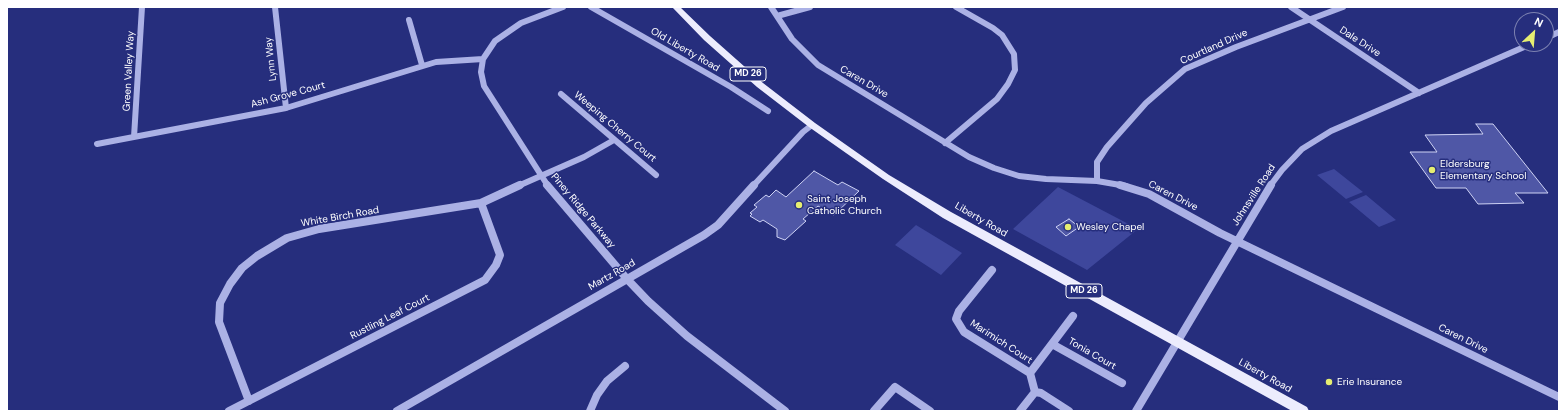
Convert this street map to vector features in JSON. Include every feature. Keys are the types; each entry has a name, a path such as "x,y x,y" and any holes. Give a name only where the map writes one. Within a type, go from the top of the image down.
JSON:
{"main road":[{"name":"Liberty Road","path":"676,7 696,28 733,62 812,125 880,173 947,215 1303,411"}],"street":[{"name":"Green Valley Way","path":"134,137 142,7"},
{"name":"Lynn Way","path":"274,7 286,108"},
{"path":"483,59 491,45 508,31 529,20 563,7"},
{"name":"Old Liberty Road","path":"591,7 744,95 768,111"},
{"name":"Caren Drive","path":"771,7 792,39 818,66 969,157 1008,173 1032,178 1096,180 1129,187 1149,194 1237,241 1559,397"},
{"path":"777,16 810,7"},
{"path":"945,143 997,99 1008,84 1015,70 1014,54 1002,34 956,7"},
{"name":"Dale Drive","path":"1291,7 1420,93"},
{"name":"Courtland Drive","path":"1096,180 1097,162 1107,147 1146,103 1185,69 1236,47 1343,7"},
{"path":"409,20 422,65"},
{"name":"Johnsville Road","path":"1136,411 1274,180 1302,149 1331,131 1514,52"},
{"name":"Ash Grove Court","path":"97,144 286,108 422,65 453,60 483,59"},
{"name":"Piney Ridge Parkway","path":"483,59 481,72 484,86 541,176 549,188 627,279 648,301 687,336 785,411"},
{"name":"Weeping Cherry Court","path":"561,94 656,175"},
{"name":"Martz Road","path":"397,411 704,235 718,225 802,132 812,125"},
{"name":"White Birch Road","path":"249,401 219,322 220,303 230,284 242,268 287,238 319,228 481,203 584,157 614,140"},
{"name":"Rustling Leaf Court","path":"229,411 484,280 496,265 500,255 481,203"},
{"name":"Marimich Court","path":"992,270 959,311 956,319 964,332 1030,373"},
{"name":"Tonia Court","path":"1030,373 1073,316"},
{"name":"Tonia Court","path":"1052,344 1122,383"},
{"path":"590,411 597,395 607,381 625,366"},
{"path":"1030,373 1035,392"},
{"path":"874,411 894,387 930,411"},
{"path":"1020,411 1035,392"},
{"path":"1035,392 1041,393 1069,411"}],"shaded area":[{"path":"1334,169 1363,192 1346,199 1317,175"},
{"path":"1058,187 1138,229 1087,270 1013,229"},
{"path":"1366,195 1396,220 1379,227 1349,202"},
{"path":"916,225 962,253 941,275 895,245"}],"building":[{"name":"Eldersburg Elementary School","path":"1476,124 1493,124 1548,193 1515,193 1524,203 1478,204 1466,188 1436,188 1410,152 1437,152 1425,135 1483,134"},
{"name":"Saint Joseph Catholic Church","path":"814,171 838,185 842,182 859,191 834,215 818,206 803,219 806,221 785,240 777,237 777,229 763,220 760,222 750,216 752,214 750,213 757,207 754,205 766,195 769,197 776,190 786,197"},
{"name":"Wesley Chapel","path":"1069,219 1079,227 1066,236 1056,227"}],"place":[{"name":"Eldersburg Elementary School","path":"1432,170"},
{"name":"Saint Joseph Catholic Church","path":"799,205"},
{"name":"Wesley Chapel","path":"1068,227"},
{"name":"Erie Insurance","path":"1329,382"}]}
